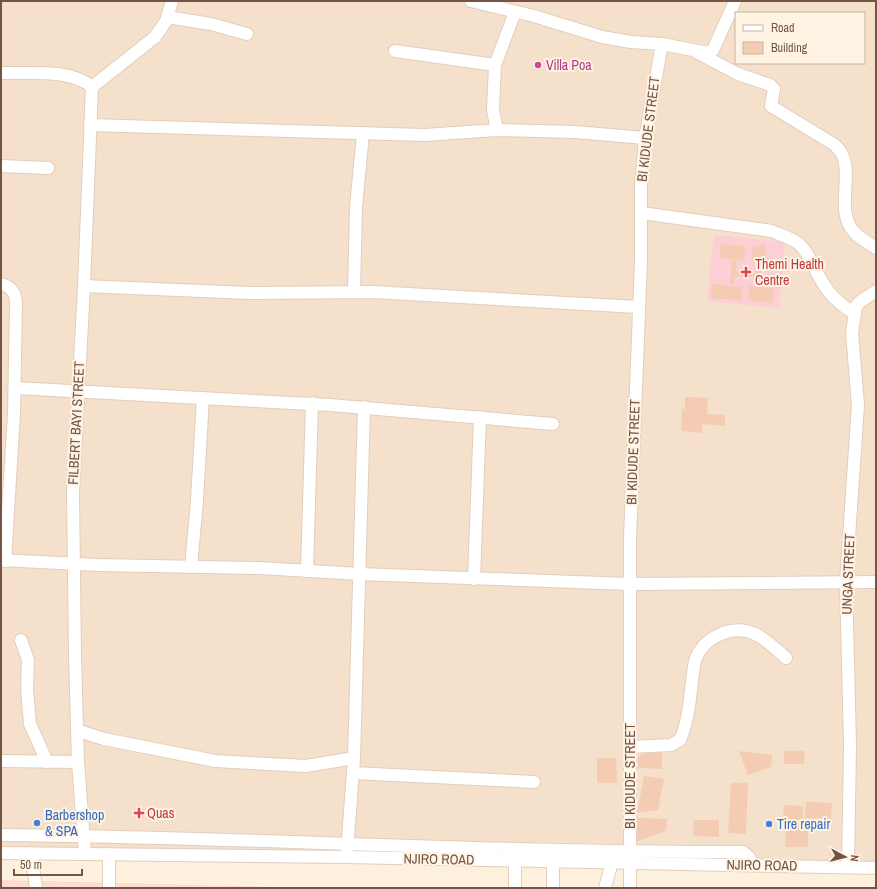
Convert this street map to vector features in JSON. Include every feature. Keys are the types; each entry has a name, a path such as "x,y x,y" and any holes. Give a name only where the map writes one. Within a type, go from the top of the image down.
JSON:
{"street":[{"path":"1,73 65,75 87,83 92,87 150,41 163,26 168,17 172,1"},
{"path":"471,1 602,37 631,42 662,44 698,53 738,74 770,85 774,89 771,106 835,145 842,153 845,165 846,212 849,225 854,232 876,248"},
{"path":"698,53 708,53 713,50 735,1"},
{"path":"497,130 493,110 495,65 515,12"},
{"path":"168,17 211,24 247,34"},
{"name":"BI KIDUDE STREET","path":"630,888 631,506 641,261 642,164 645,138 662,44"},
{"path":"395,51 495,65"},
{"name":"FILBERT BAYI STREET","path":"85,854 78,762 79,731 74,640 73,564 74,458 84,286 92,87"},
{"path":"90,125 424,135 497,130 575,132 645,138"},
{"path":"354,292 356,207 363,134"},
{"path":"1,166 48,168"},
{"path":"641,214 772,231 799,243 807,253 829,293 838,303 854,313 861,301 876,291"},
{"path":"1,284 8,286 15,296 15,388 6,455 3,561 630,584 846,581 876,582"},
{"path":"84,286 243,292 354,292 638,307"},
{"name":"UNGA STREET","path":"848,867 850,746 846,581 858,405 852,333 854,313"},
{"path":"15,388 312,403 553,424"},
{"path":"191,567 197,500 203,398"},
{"path":"307,571 312,403"},
{"path":"347,851 354,758 364,407"},
{"path":"474,579 480,417"},
{"path":"630,747 671,746 680,740 685,727 696,658 707,642 718,635 730,630 748,630 763,638 786,658"},
{"path":"21,640 28,660 27,689 30,724 47,762"},
{"path":"79,731 104,739 215,761 306,766 354,758"},
{"path":"1,761 78,762"},
{"path":"353,773 534,782"},
{"path":"1,835 83,836 347,851 631,857"},
{"name":"NJIRO ROAD","path":"1,853 109,854 347,851 515,861 612,862 631,857 753,865 876,868"},
{"path":"31,853 36,888"},
{"path":"109,854 109,888"},
{"path":"514,888 515,861"},
{"path":"552,861 553,888"},
{"path":"605,888 612,862"}],"shaded area":[{"path":"1,1 876,1 876,871 1,859"},
{"name":"Themi Health Centre","path":"714,235 785,242 779,308 707,301"},
{"path":"1,880 316,888 1,888"}],"building":[{"path":"721,244 745,246 744,260 720,258"},
{"path":"759,245 766,245 764,264 751,262 753,246 759,247"},
{"path":"732,260 737,261 736,272 756,274 757,263 761,264 761,287 774,288 772,303 748,300 749,286 758,287 759,278 735,276 734,285 730,284"},
{"path":"712,284 742,287 741,301 711,298"},
{"path":"685,397 708,398 707,414 725,415 725,426 702,424 702,433 681,431 682,409 685,409"},
{"path":"662,749 662,769 638,768 638,756"},
{"path":"739,751 772,755 771,767 748,775"},
{"path":"784,751 805,751 804,764 784,764"},
{"path":"597,758 616,758 617,783 597,783"},
{"path":"644,776 664,779 658,810 637,813"},
{"path":"731,783 748,783 746,834 728,833"},
{"path":"806,802 832,803 831,819 805,818"},
{"path":"784,805 803,806 803,820 783,819"},
{"path":"636,818 667,819 666,831 635,842"},
{"path":"694,820 719,820 719,837 693,836"},
{"path":"786,822 808,823 808,847 785,847"}],"place":[{"name":"Villa Poa","path":"538,65"},
{"name":"Themi Health Centre","path":"746,272"},
{"name":"Quas","path":"139,813"},
{"name":"Barbershop & SPA","path":"37,823"},
{"name":"Tire repair","path":"769,824"}]}
